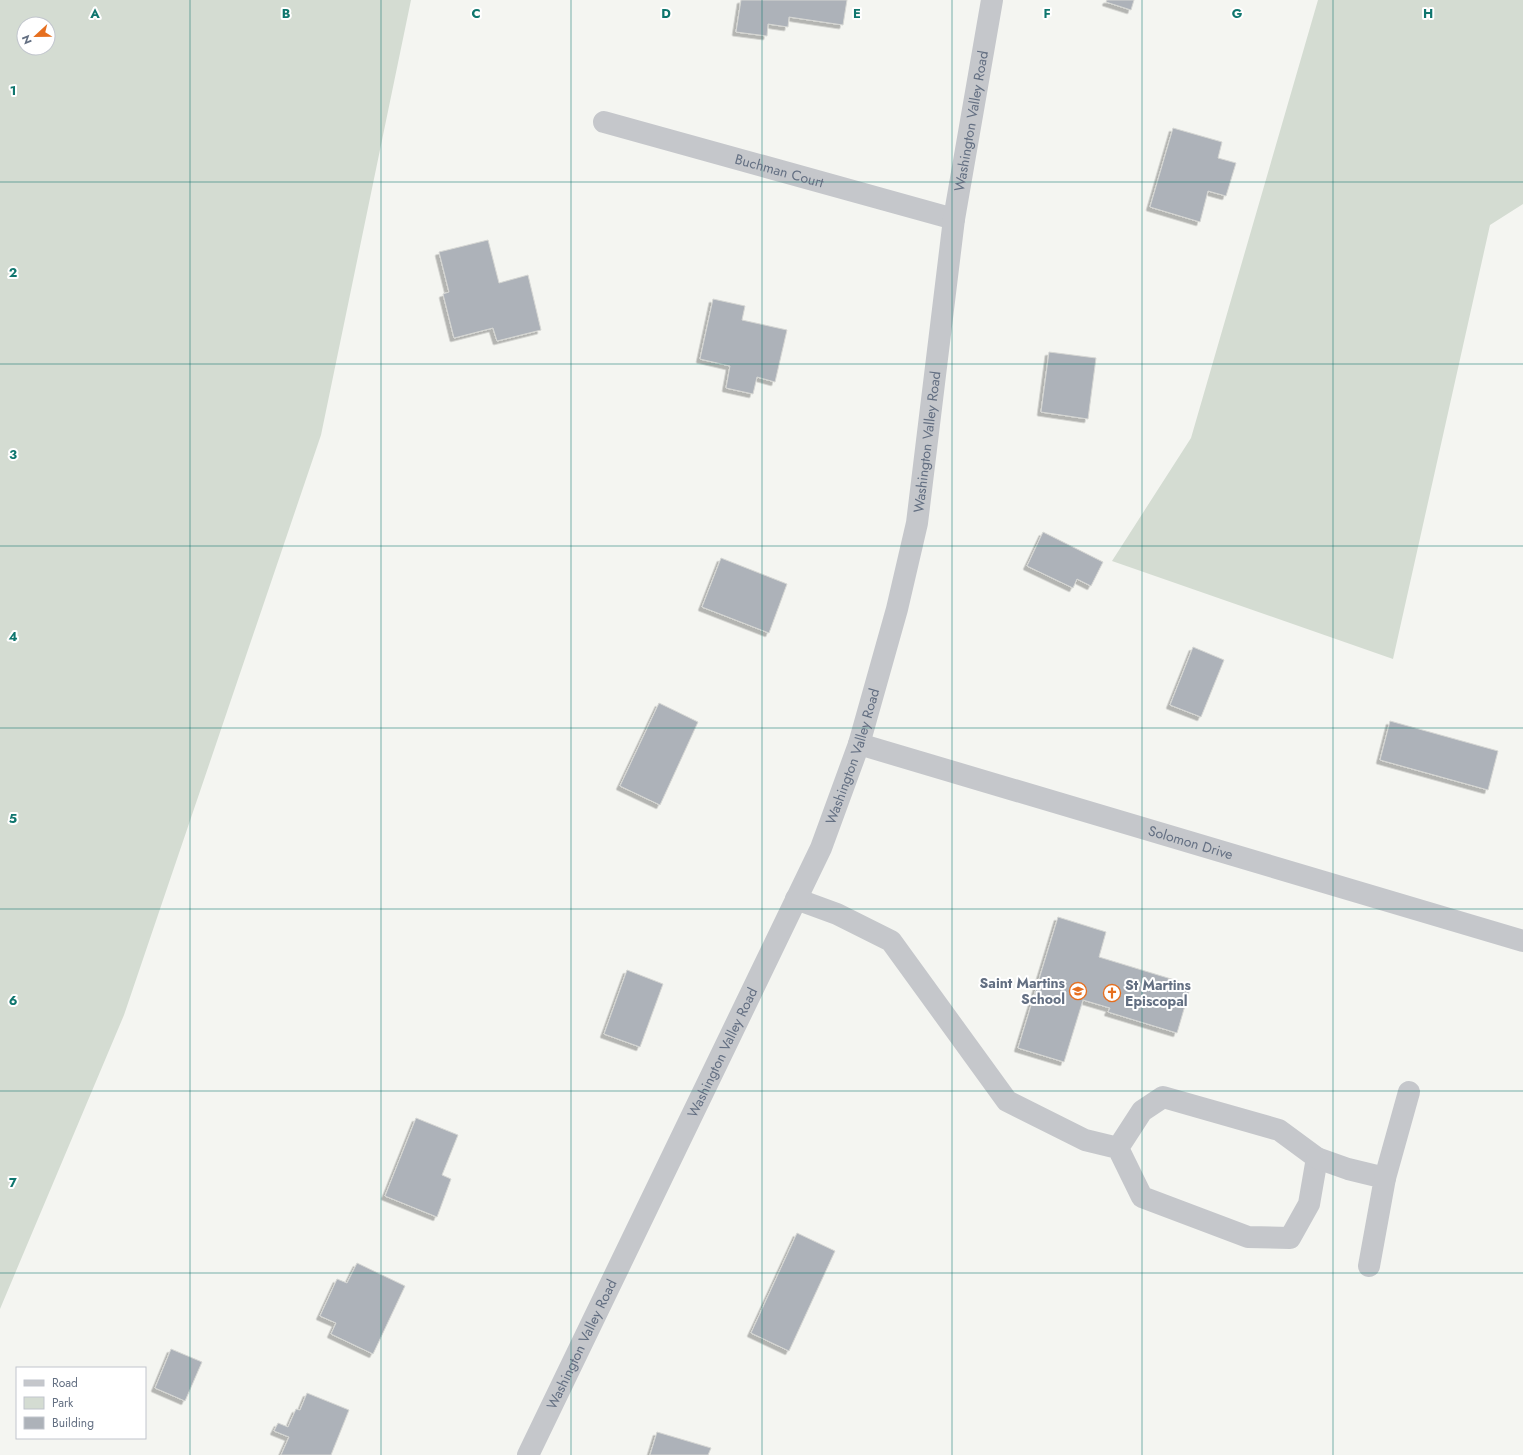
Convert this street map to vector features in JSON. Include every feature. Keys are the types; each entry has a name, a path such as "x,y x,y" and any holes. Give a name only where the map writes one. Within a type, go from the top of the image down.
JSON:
{"street":[{"name":"Washington Valley Road","path":"528,1455 821,848 859,744 897,609 917,523 954,219 992,0"},
{"name":"Buchman Court","path":"604,122 954,219"},
{"name":"Solomon Drive","path":"859,744 1523,941"},
{"path":"796,899 837,914 891,941 1008,1101 1085,1140 1118,1148 1142,1196 1248,1236 1290,1238 1309,1204 1318,1158"},
{"path":"1368,1266 1385,1178 1410,1092"},
{"path":"1118,1148 1142,1111 1163,1097 1279,1130 1318,1158 1348,1169 1385,1178"}],"green space":[{"path":"0,0 411,0 321,435 124,1015 0,1309"},
{"path":"1318,0 1523,0 1523,204 1490,225 1393,659 1112,561 1191,438"}],"building":[{"path":"741,0 847,0 843,25 789,17 788,27 768,24 767,36 736,32"},
{"path":"1107,0 1134,0 1131,10 1106,2"},
{"path":"1173,128 1222,142 1218,158 1236,163 1226,196 1208,191 1200,222 1150,207"},
{"path":"488,240 499,283 528,275 541,330 497,341 493,328 454,338 443,294 449,292 439,252"},
{"path":"713,299 745,306 742,320 787,330 775,382 757,377 753,394 726,388 730,366 700,359"},
{"path":"1049,352 1096,358 1088,419 1041,412"},
{"path":"1043,532 1103,562 1091,586 1077,579 1073,588 1027,566"},
{"path":"721,558 787,584 769,633 702,607"},
{"path":"1193,647 1224,660 1201,717 1170,705"},
{"path":"659,703 698,722 660,805 620,786"},
{"path":"1390,721 1498,751 1488,790 1380,760"},
{"name":"St Martins Episcopal","path":"1058,917 1106,932 1099,957 1191,985 1177,1033 1108,1012 1110,1008 1083,1000 1064,1062 1018,1048"},
{"path":"627,970 663,984 640,1047 604,1034"},
{"path":"416,1118 458,1135 442,1175 451,1179 437,1217 385,1196"},
{"path":"797,1233 835,1251 789,1351 751,1333"},
{"path":"357,1263 405,1286 373,1354 331,1334 336,1323 320,1316 337,1279 347,1283"},
{"path":"171,1349 202,1362 185,1401 155,1388"},
{"path":"307,1393 349,1410 331,1455 281,1455 289,1437 274,1431 278,1423 288,1427 296,1409 300,1410"},
{"path":"657,1432 711,1448 708,1455 650,1455"}],"place":[{"name":"Saint Martins School","path":"1078,991"},
{"name":"St Martins Episcopal","path":"1112,993"}]}
